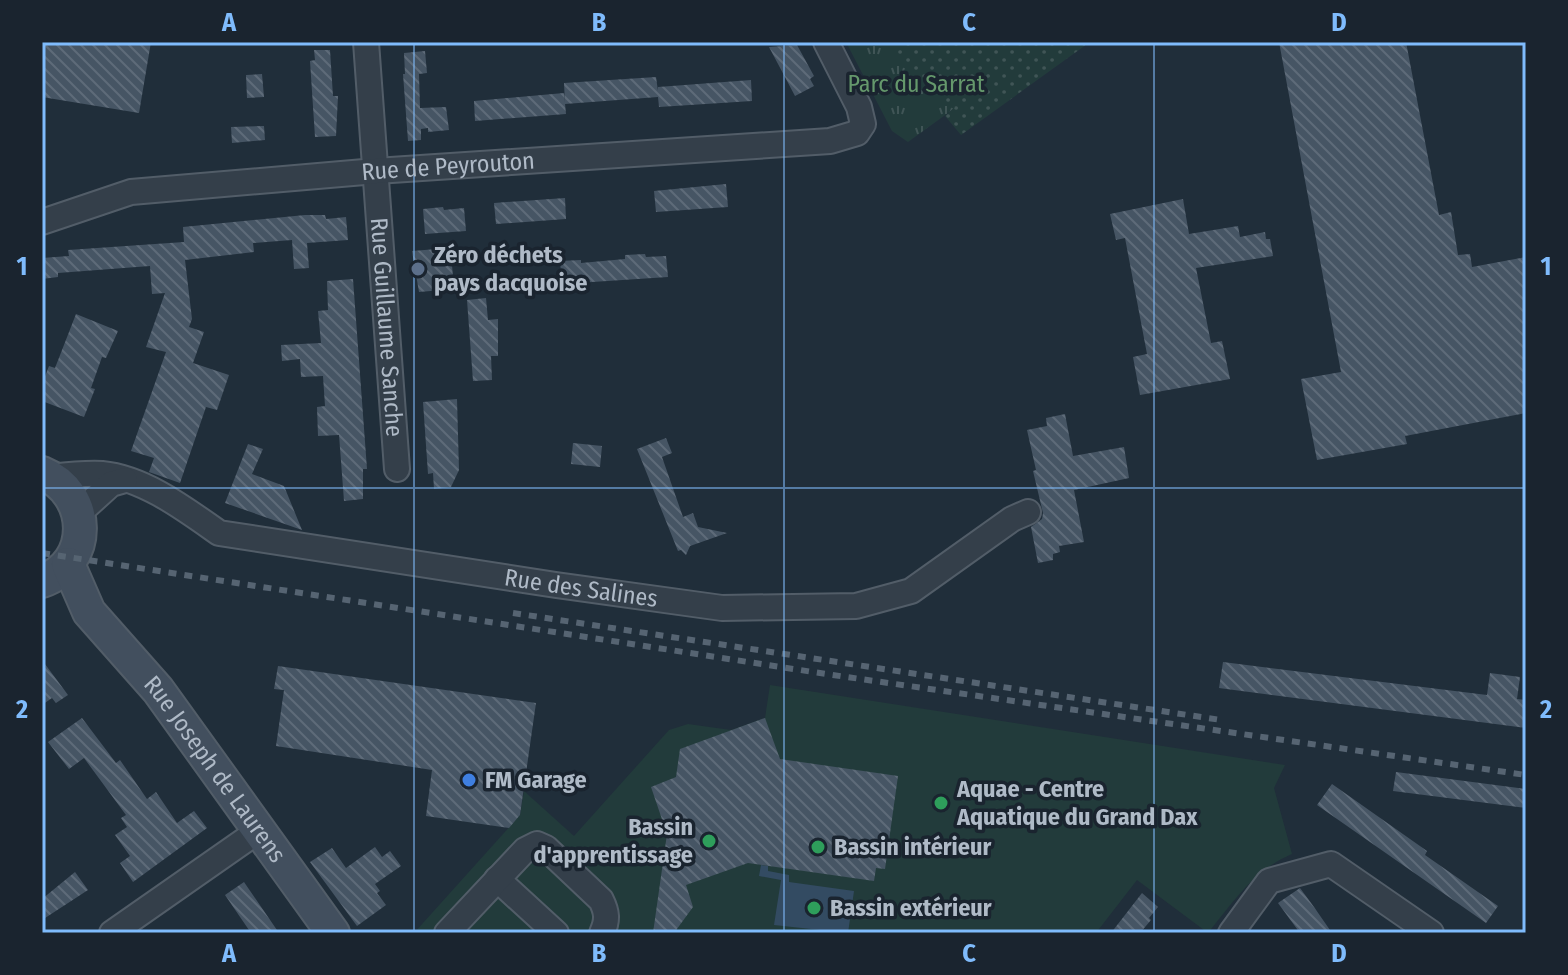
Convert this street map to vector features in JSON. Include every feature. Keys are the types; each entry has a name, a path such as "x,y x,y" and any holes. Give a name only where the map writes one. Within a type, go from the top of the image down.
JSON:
{"main road":[{"path":"47,475 64,486 79,513 78,538 51,577"},
{"name":"Rue Joseph de Laurens","path":"51,577 89,612 158,690 333,933"}],"street":[{"name":"Rue Guillaume Sanche","path":"366,42 397,469"},
{"name":"Rue de Peyrouton","path":"42,222 131,192 376,171 830,141 857,133 863,124 859,107 826,42"},
{"name":"Rue des Salines","path":"47,475 104,474 125,480 184,508 219,533 722,608 856,606 911,591 1012,519 1028,512"},
{"path":"79,513 98,493 111,484 125,480"},
{"path":"112,933 261,829"},
{"path":"462,928 497,879 525,850 537,844 546,848 601,900 606,911 602,933"},
{"path":"1231,933 1269,881 1331,864 1431,933"},
{"path":"497,879 556,933"}],"green space":[{"name":"Parc du Sarrat","path":"846,42 1046,42 908,142 892,131"},
{"path":"895,42 1090,42 961,135 945,116 955,107 917,88 899,58"},
{"name":"Aquae - Centre Aquatique du Grand Dax","path":"770,685 1285,765 1274,788 1292,854 1255,878 1208,933 1137,880 1096,933 414,933 520,815 524,791 574,836 669,730 688,724 731,730 765,718"}],"water":[{"name":"Bassin extérieur","path":"761,865 768,866 768,871 789,875 789,882 854,891 848,933 774,925 781,880 759,876"}],"building":[{"path":"42,42 151,42 139,113 42,97"},
{"path":"1279,42 1406,42 1439,215 1451,212 1458,255 1470,254 1472,267 1526,257 1526,413 1405,436 1407,444 1317,460 1301,379 1341,372"},
{"path":"797,45 814,76 810,79 814,86 795,96 769,47"},
{"path":"314,50 330,50 333,96 338,96 336,136 315,137 310,61 315,60"},
{"path":"425,51 427,73 419,74 420,108 446,107 449,130 428,132 428,128 421,129 421,140 408,141 404,53"},
{"path":"262,74 264,97 247,98 246,75"},
{"path":"656,77 658,91 658,87 751,80 752,101 659,107 658,97 565,104 564,83"},
{"path":"564,93 566,114 475,121 474,101"},
{"path":"264,126 265,140 232,143 231,127"},
{"path":"726,184 728,207 656,212 654,191"},
{"path":"565,198 566,219 496,224 494,203"},
{"path":"1183,199 1189,234 1238,226 1240,237 1265,232 1266,239 1270,239 1273,256 1196,268 1211,343 1222,341 1230,379 1140,395 1133,357 1147,354 1125,238 1116,240 1110,214"},
{"path":"443,207 444,210 464,208 466,231 425,234 423,209"},
{"path":"325,215 326,219 346,217 348,240 307,243 309,268 294,269 292,240 253,243 254,252 185,260 192,319 189,327 204,332 193,363 229,375 217,410 206,407 180,483 149,472 154,458 131,451 166,352 146,347 165,293 152,294 150,266 58,273 58,277 42,279 42,258 69,256 68,250 184,242 183,227"},
{"path":"437,249 438,266 452,265 454,289 419,292 412,251"},
{"path":"645,254 646,257 666,256 668,277 562,284 560,261 581,260 581,263"},
{"path":"353,279 367,469 363,469 363,499 344,501 339,435 318,436 317,407 325,406 323,376 301,377 300,359 282,361 281,345 321,343 318,311 328,310 327,281"},
{"path":"486,298 488,320 498,319 498,356 491,356 492,380 473,381 467,300"},
{"path":"76,314 118,331 106,358 102,357 91,388 95,389 84,417 42,401 42,384 49,366 55,368"},
{"path":"457,399 459,470 451,487 434,489 433,473 428,474 423,402"},
{"path":"1065,414 1073,456 1124,447 1129,478 1074,490 1084,542 1059,546 1060,552 1053,554 1053,560 1038,563 1031,527 1042,519 1043,513 1027,430 1047,426 1046,418"},
{"path":"666,438 672,453 662,457 683,517 693,513 698,527 727,533 690,546 686,555 678,551 637,449"},
{"path":"573,443 602,446 600,467 571,464"},
{"path":"248,444 263,449 252,474 284,486 302,530 225,503"},
{"path":"42,660 68,695 56,703 52,698 42,705"},
{"path":"1223,662 1487,695 1490,673 1520,677 1517,699 1526,700 1526,728 1219,688"},
{"path":"278,666 536,703 520,815 509,828 426,816 432,770 276,746 284,690 274,689"},
{"path":"82,718 116,763 120,760 147,799 156,792 177,823 194,811 207,828 133,882 120,863 130,856 115,835 127,827 121,818 126,815 84,758 69,769 48,742"},
{"path":"765,718 780,759 898,776 885,869 876,868 874,881 748,863 686,885 693,907 674,933 653,933 667,834 651,787 676,777 680,749"},
{"path":"1396,772 1526,789 1526,808 1393,791"},
{"path":"1332,784 1498,906 1486,923 1317,805"},
{"path":"375,847 382,857 390,851 401,866 375,884 380,891 377,893 386,905 357,926 310,862 332,848 346,868"},
{"path":"75,872 88,890 42,920 42,899"},
{"path":"244,882 279,933 251,933 225,895"},
{"path":"1300,888 1332,933 1300,933 1278,903"},
{"path":"1142,893 1158,907 1149,918 1151,920 1140,933 1111,933"}],"railway":[{"path":"42,553 826,674 1526,775"},
{"path":"513,613 1221,720"}],"place":[{"name":"Zéro déchets pays dacquoise","path":"418,269"},
{"name":"FM Garage","path":"469,780"},
{"name":"Aquae - Centre Aquatique du Grand Dax","path":"941,803"},
{"name":"Bassin d'apprentissage","path":"709,841"},
{"name":"Bassin intérieur","path":"818,847"},
{"name":"Bassin extérieur","path":"814,908"}]}
